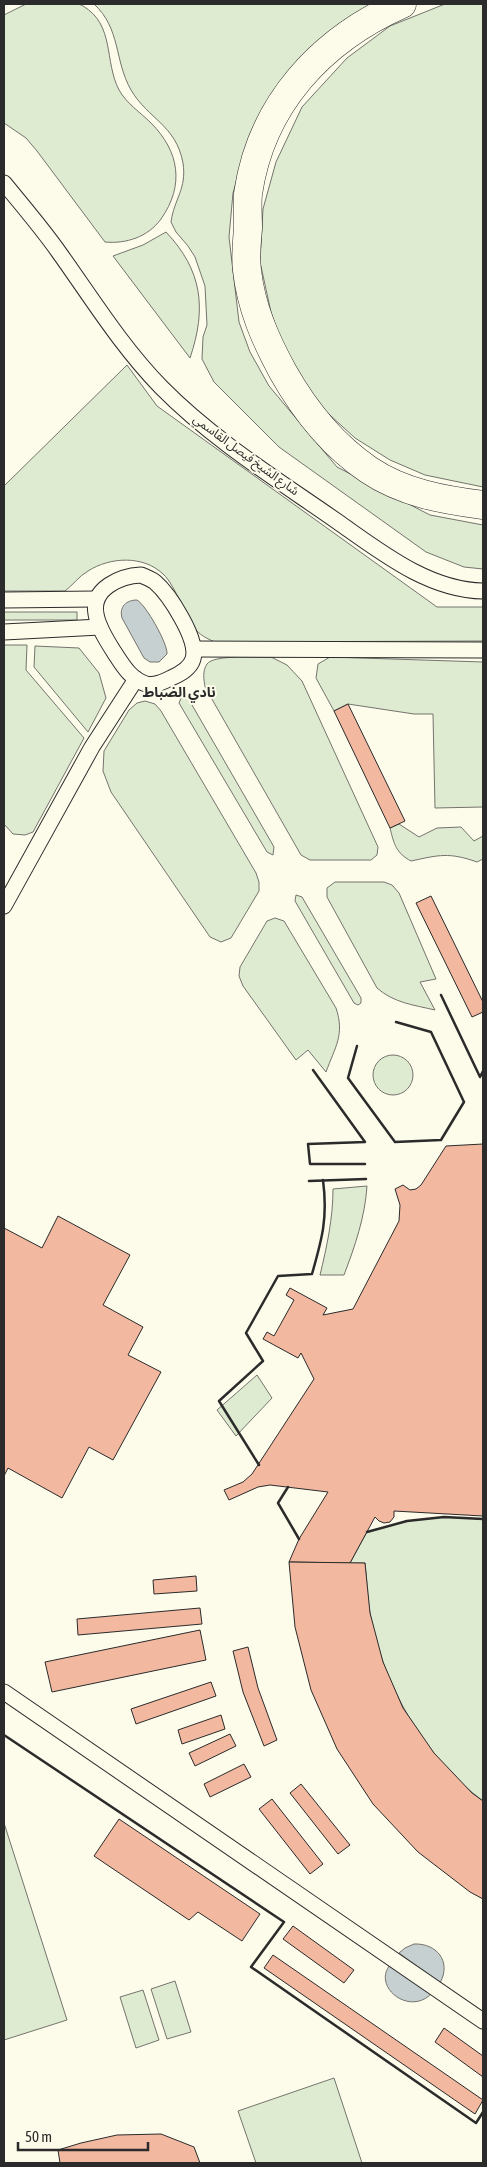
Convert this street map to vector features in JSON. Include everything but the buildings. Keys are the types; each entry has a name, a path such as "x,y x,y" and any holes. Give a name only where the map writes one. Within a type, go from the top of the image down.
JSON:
{"highway":[{"path":"402,4 359,26 336,43 314,62 278,107 266,131 255,162 248,195 247,268 252,301 264,338 299,400 335,444 370,471 403,487 442,500 483,505"}],"street":[{"name":"شارع الشيخ فيصل القاسمي","path":"4,183 40,226 98,309 143,366 172,398 212,433 362,539 423,577 469,591 483,592"},
{"path":"142,575 154,581 162,588 191,637 194,649 193,658 189,665 180,674 157,684 144,683 136,679 128,673 100,627 96,615 96,599 105,588 124,578 142,575"},
{"path":"4,600 96,599"},
{"path":"4,632 100,627"},
{"path":"194,649 483,650"},
{"path":"4,906 92,747 136,679"},
{"path":"4,1692 483,2021"}],"green space":[{"path":"72,3 83,6 93,14 100,23 104,33 114,79 119,90 130,104 151,123 168,145 176,169 174,194 161,219 143,235 121,242 105,242 26,138 4,123 4,15 26,4"},
{"path":"94,4 376,4 246,147 233,193 229,237 239,322 250,352 269,386 337,467 430,515 483,525 483,569 464,567 426,552 279,447 214,382 202,359 203,337 207,325 205,286 195,257 176,232 171,222 182,187 184,172 179,150 168,131 145,108 131,90 109,24"},
{"path":"445,4 483,4 483,487 425,475 390,460 355,438 319,405 284,350 271,312 260,262 263,209 276,162 302,107 347,58 390,26"},
{"path":"166,232 178,246 187,261 194,275 198,291 198,323 190,358 113,256 143,245"},
{"path":"127,365 157,406 437,607 483,607 483,641 215,642 196,630 166,577 155,568 136,561 116,561 97,566 82,575 65,591 4,591 4,486"},
{"path":"4,612 77,612 77,620 4,620"},
{"path":"4,645 27,645 26,670 84,738 33,832 25,835 13,834 4,824"},
{"path":"35,646 79,648 99,673 106,698 88,732 34,667"},
{"path":"237,657 271,657 287,665 302,681 378,847 377,855 371,860 310,860 301,855 205,687 204,670 211,661"},
{"path":"330,657 483,662 483,807 435,808 433,714 414,714 348,704 334,711 316,678 318,664"},
{"path":"181,698 188,698 274,847 273,855 267,852 179,703"},
{"path":"145,701 155,704 161,711 256,873 259,882 259,891 231,938 221,942 210,937 111,792 103,771 104,751 129,710 137,703"},
{"path":"399,824 419,837 437,828 461,827 474,841 483,836 483,859 477,862 459,857 444,856 411,861 396,848 393,839 390,828"},
{"path":"335,882 384,882 392,885 399,893 436,979 420,982 435,1010 397,1000 377,988 327,897 327,888"},
{"path":"296,895 302,897 361,998 361,1003 358,1005 354,1003 295,901"},
{"path":"275,918 284,921 336,1008 339,1017 338,1041 326,1072 308,1050 296,1060 243,986 239,976 240,967 267,921"},
{"path":"393,1055 407,1061 413,1075 407,1089 393,1095 379,1089 373,1075 379,1061"},
{"path":"367,1186 359,1231 344,1275 320,1275 329,1232 333,1189"},
{"path":"257,1375 272,1398 236,1436 217,1410"},
{"path":"444,1517 483,1519 483,1801 443,1763 409,1718 385,1666 376,1640 369,1607 365,1563 350,1563 367,1532 407,1521"},
{"path":"4,1823 67,2020 4,2040"},
{"path":"175,1981 191,2032 167,2039 151,1989"},
{"path":"143,1990 159,2040 136,2048 120,1997"},
{"path":"334,2078 362,2163 256,2163 238,2111"}],"shaded area":[{"path":"137,600 151,617 164,642 167,654 159,662 150,662 144,658 122,618 121,614 124,605 130,601"},
{"path":"414,1944 422,1944 435,1950 440,1955 444,1967 440,1983 399,1953"},
{"path":"390,1965 432,1993 423,2000 414,2002 396,1996 386,1982 386,1974"}],"wall":[{"path":"441,995 480,1077 483,1071"},
{"path":"357,1046 348,1078 395,1142 441,1140 464,1102 431,1032 396,1022"},
{"path":"313,1070 365,1142 308,1144 310,1164 365,1164"},
{"path":"309,1181 366,1179"},
{"path":"259,1465 219,1401 263,1361 246,1333 278,1276 312,1274 323,1228 325,1206 323,1180"},
{"path":"288,1487 278,1503 299,1539"},
{"path":"367,1532 407,1521 444,1517 483,1519"},
{"path":"4,1735 284,1922 251,1967 476,2123 483,2112"}],"district":[{"name":"نادي الضباط","path":"179,692"}]}
